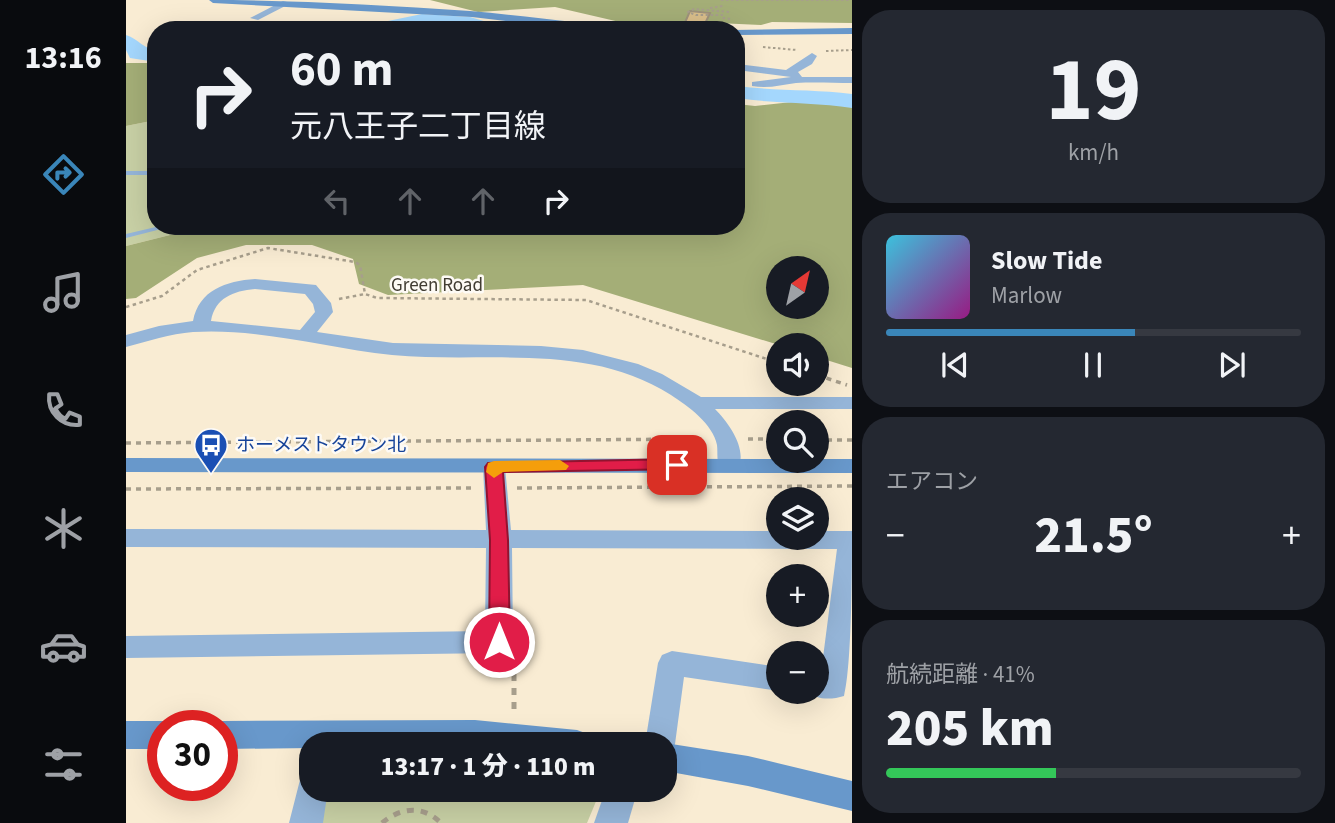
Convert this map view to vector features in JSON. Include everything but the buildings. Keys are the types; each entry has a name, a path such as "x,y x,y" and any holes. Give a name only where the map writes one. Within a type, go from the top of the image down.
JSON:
{"street":[{"path":"213,0 481,15 532,21"},
{"path":"255,18 278,2"},
{"path":"745,32 852,31"},
{"path":"756,84 795,77 812,56"},
{"path":"745,68 795,77 852,80"},
{"path":"201,326 206,305 228,287 252,284 310,289 322,303 324,313 303,337"},
{"path":"126,341 140,335 201,326 233,325 396,349 525,350 588,356 652,377 697,403 726,439 729,465"},
{"path":"697,403 852,403"},
{"path":"126,465 852,466"},
{"path":"126,647 499,642 499,540 494,467"},
{"path":"126,538 851,540 834,687 829,686"},
{"path":"662,732 672,663 766,677"},
{"path":"126,734 147,735"},
{"path":"238,736 299,739"},
{"path":"677,759 748,771 852,796"},
{"path":"306,823 309,802"},
{"path":"611,823 618,802"}],"lane":[{"path":"126,173 147,173"},
{"path":"126,236 147,231"}],"path":[{"path":"721,0 849,0"},
{"path":"713,10 709,8 723,6"},
{"path":"721,16 688,12 694,9 729,12"},
{"name":"Green Road","path":"126,307 162,296 197,270 268,248 355,262 360,265 365,294 390,300 586,300 766,359"},
{"path":"322,303 365,294"},
{"path":"829,379 852,387"},
{"path":"126,443 766,439"},
{"path":"829,440 852,440"},
{"path":"513,650 514,716"},
{"path":"382,823 399,811 412,809 425,811 441,823"}],"green space":[{"path":"430,0 852,0 852,23 772,22 761,25 745,24 745,21 615,21 555,7 478,12"},
{"path":"126,63 147,63 147,122 126,126"},
{"path":"801,101 852,104 852,368 829,361 829,333 766,333 766,341 583,285 388,295 359,284 353,259 312,245 246,245 197,258 136,298 126,299 126,246 170,235 745,235 745,105"},
{"path":"147,122 147,235 170,235 126,246 126,126"},
{"path":"310,802 596,802 587,823 306,823"}],"waterway":[{"path":"407,21 462,21"},
{"path":"126,41 135,48 137,54 147,55"},
{"path":"126,46 132,45"},
{"path":"745,93 852,101"}],"slow traffic":[{"path":"494,472 494,467 560,466"}],"place":[{"name":"ホーメストタウン北","path":"211,475"}],"route":[{"path":"499,642 499,540 494,467 677,465"}]}
